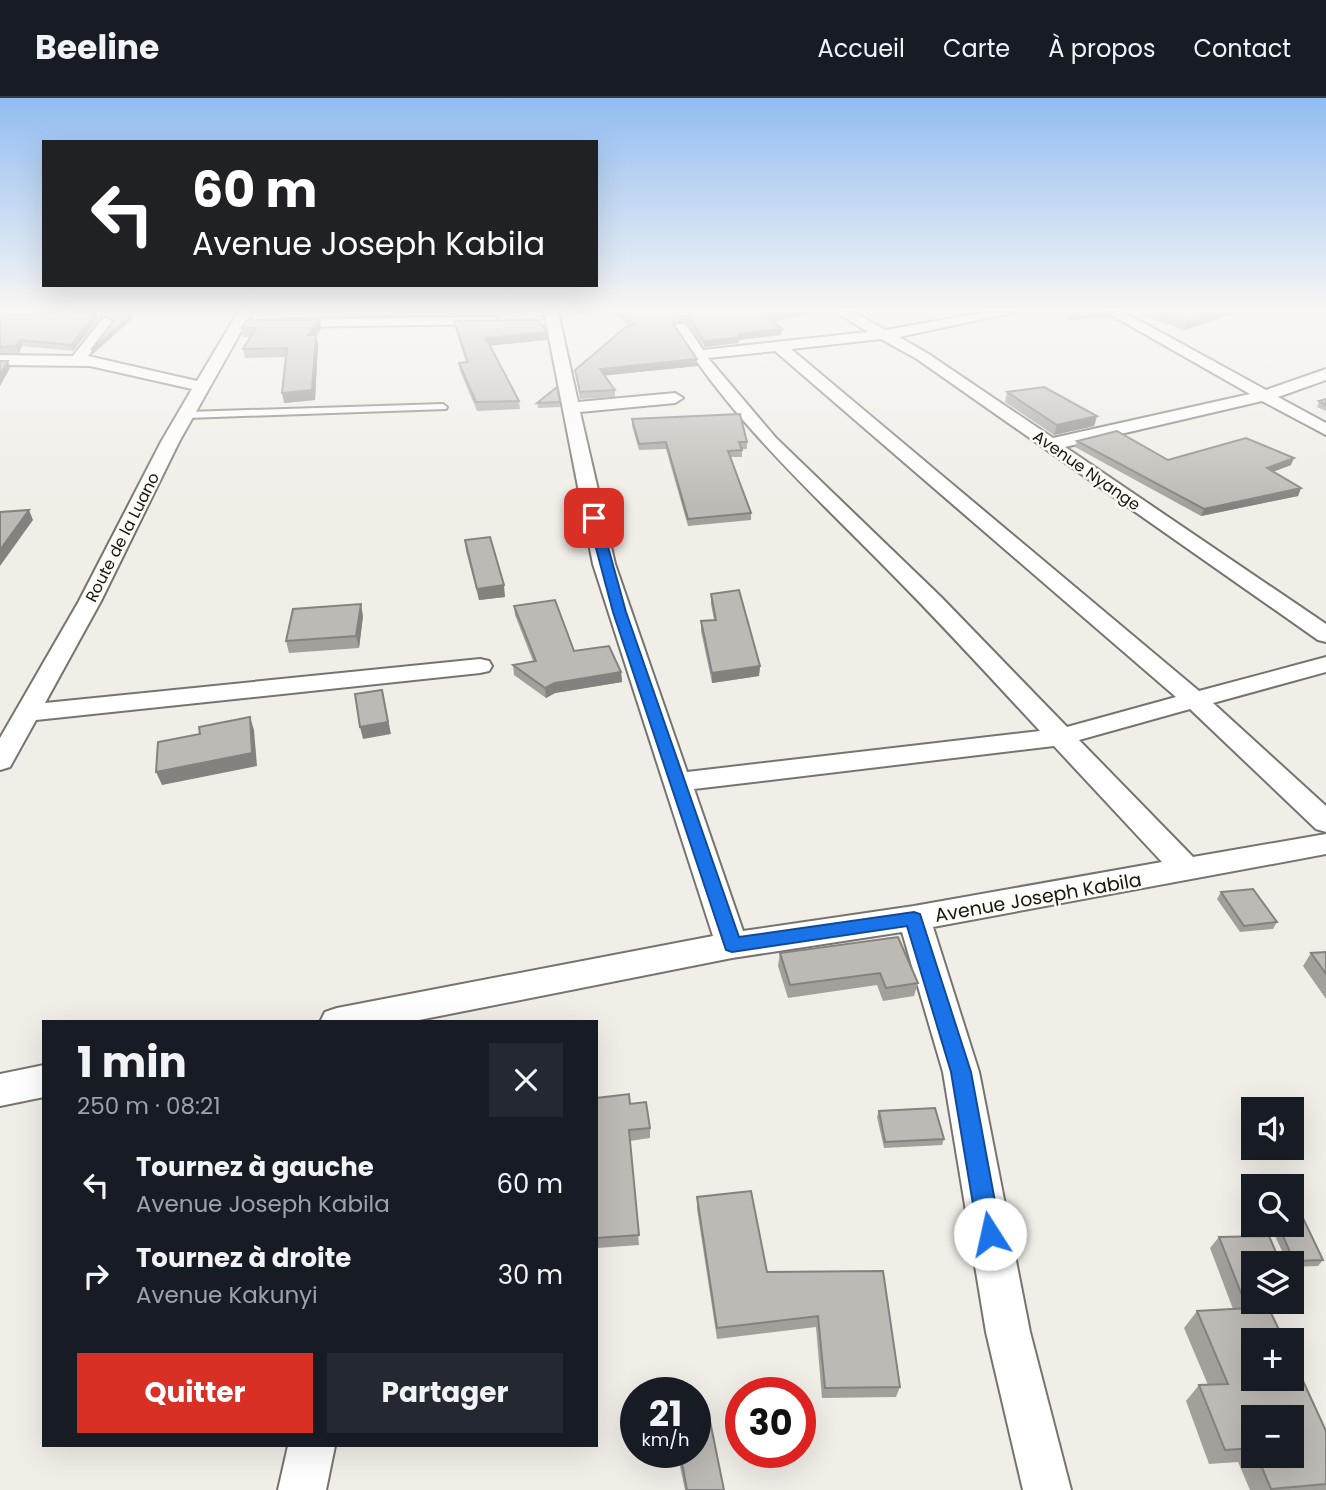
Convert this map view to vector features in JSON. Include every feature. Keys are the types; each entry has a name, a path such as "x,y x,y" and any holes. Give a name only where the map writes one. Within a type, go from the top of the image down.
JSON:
{"street":[{"path":"155,377 204,387"},
{"name":"Route de la Luano","path":"0,761 90,601 187,415 211,377"},
{"path":"561,377 604,564 732,945"},
{"path":"716,377 770,442 933,602 1188,871"},
{"path":"814,377 1195,700 1323,843"},
{"name":"Avenue Nyange","path":"953,377 1326,635"},
{"path":"1230,377 1326,430"},
{"path":"1052,444 1264,396 1318,377"},
{"path":"569,408 674,398"},
{"path":"676,782 1060,737 1326,664"},
{"path":"27,713 480,666"},
{"name":"Avenue Joseph Kabila","path":"358,1020 400,1016 732,945 914,918 1188,871 1323,843"},
{"path":"914,918 961,1072 1008,1332 1047,1490"},
{"path":"0,1090 42,1081"},
{"path":"302,1490 312,1447"}],"lane":[{"path":"187,415 443,407"}],"building":[{"path":"284,377 313,377 312,390 282,393"},
{"path":"465,377 506,377 519,401 476,402"},
{"path":"577,377 606,377 615,390 580,392"},
{"path":"557,387 560,402 537,403"},
{"path":"1044,387 1097,416 1057,425 1007,392"},
{"path":"740,414 747,442 739,442 742,450 728,451 751,513 688,519 666,442 639,444 632,419"},
{"path":"1117,431 1168,460 1246,438 1294,458 1267,468 1301,488 1204,509 1077,441"},
{"path":"29,510 0,550 0,512"},
{"path":"490,537 504,585 477,589 465,540"},
{"path":"739,590 760,666 712,673 701,621 716,620 711,594"},
{"path":"555,600 574,651 609,646 621,672 555,683 545,688 513,665 536,661 514,606"},
{"path":"361,604 356,636 286,641 293,609"},
{"path":"382,690 388,722 360,727 355,694"},
{"path":"250,717 252,753 156,772 158,742 200,734 199,727"},
{"path":"1253,889 1277,922 1244,926 1221,892"},
{"path":"898,937 918,983 886,988 880,973 790,985 780,953"},
{"path":"1326,952 1326,974 1311,953"},
{"path":"629,1094 630,1104 646,1102 650,1128 629,1130 639,1235 598,1238 598,1098"},
{"path":"935,1108 944,1139 885,1142 879,1111"},
{"path":"751,1191 767,1272 883,1271 900,1387 825,1388 818,1316 717,1328 697,1197"},
{"path":"1304,1220 1323,1260 1304,1261 1304,1251 1290,1251 1283,1237 1304,1237"},
{"path":"1219,1237 1269,1237 1275,1251 1241,1251 1241,1293"},
{"path":"1241,1309 1241,1314 1271,1314 1278,1328 1241,1328 1241,1391 1304,1391 1304,1383 1326,1431 1326,1484 1271,1489 1262,1468 1304,1468 1304,1405 1241,1405 1241,1449 1225,1450 1199,1385 1228,1384 1197,1311"},
{"path":"711,1426 724,1490 687,1490 683,1468 711,1468"}],"route":[{"path":"594,518 604,564 732,945 914,918 961,1072 990,1234"}]}
